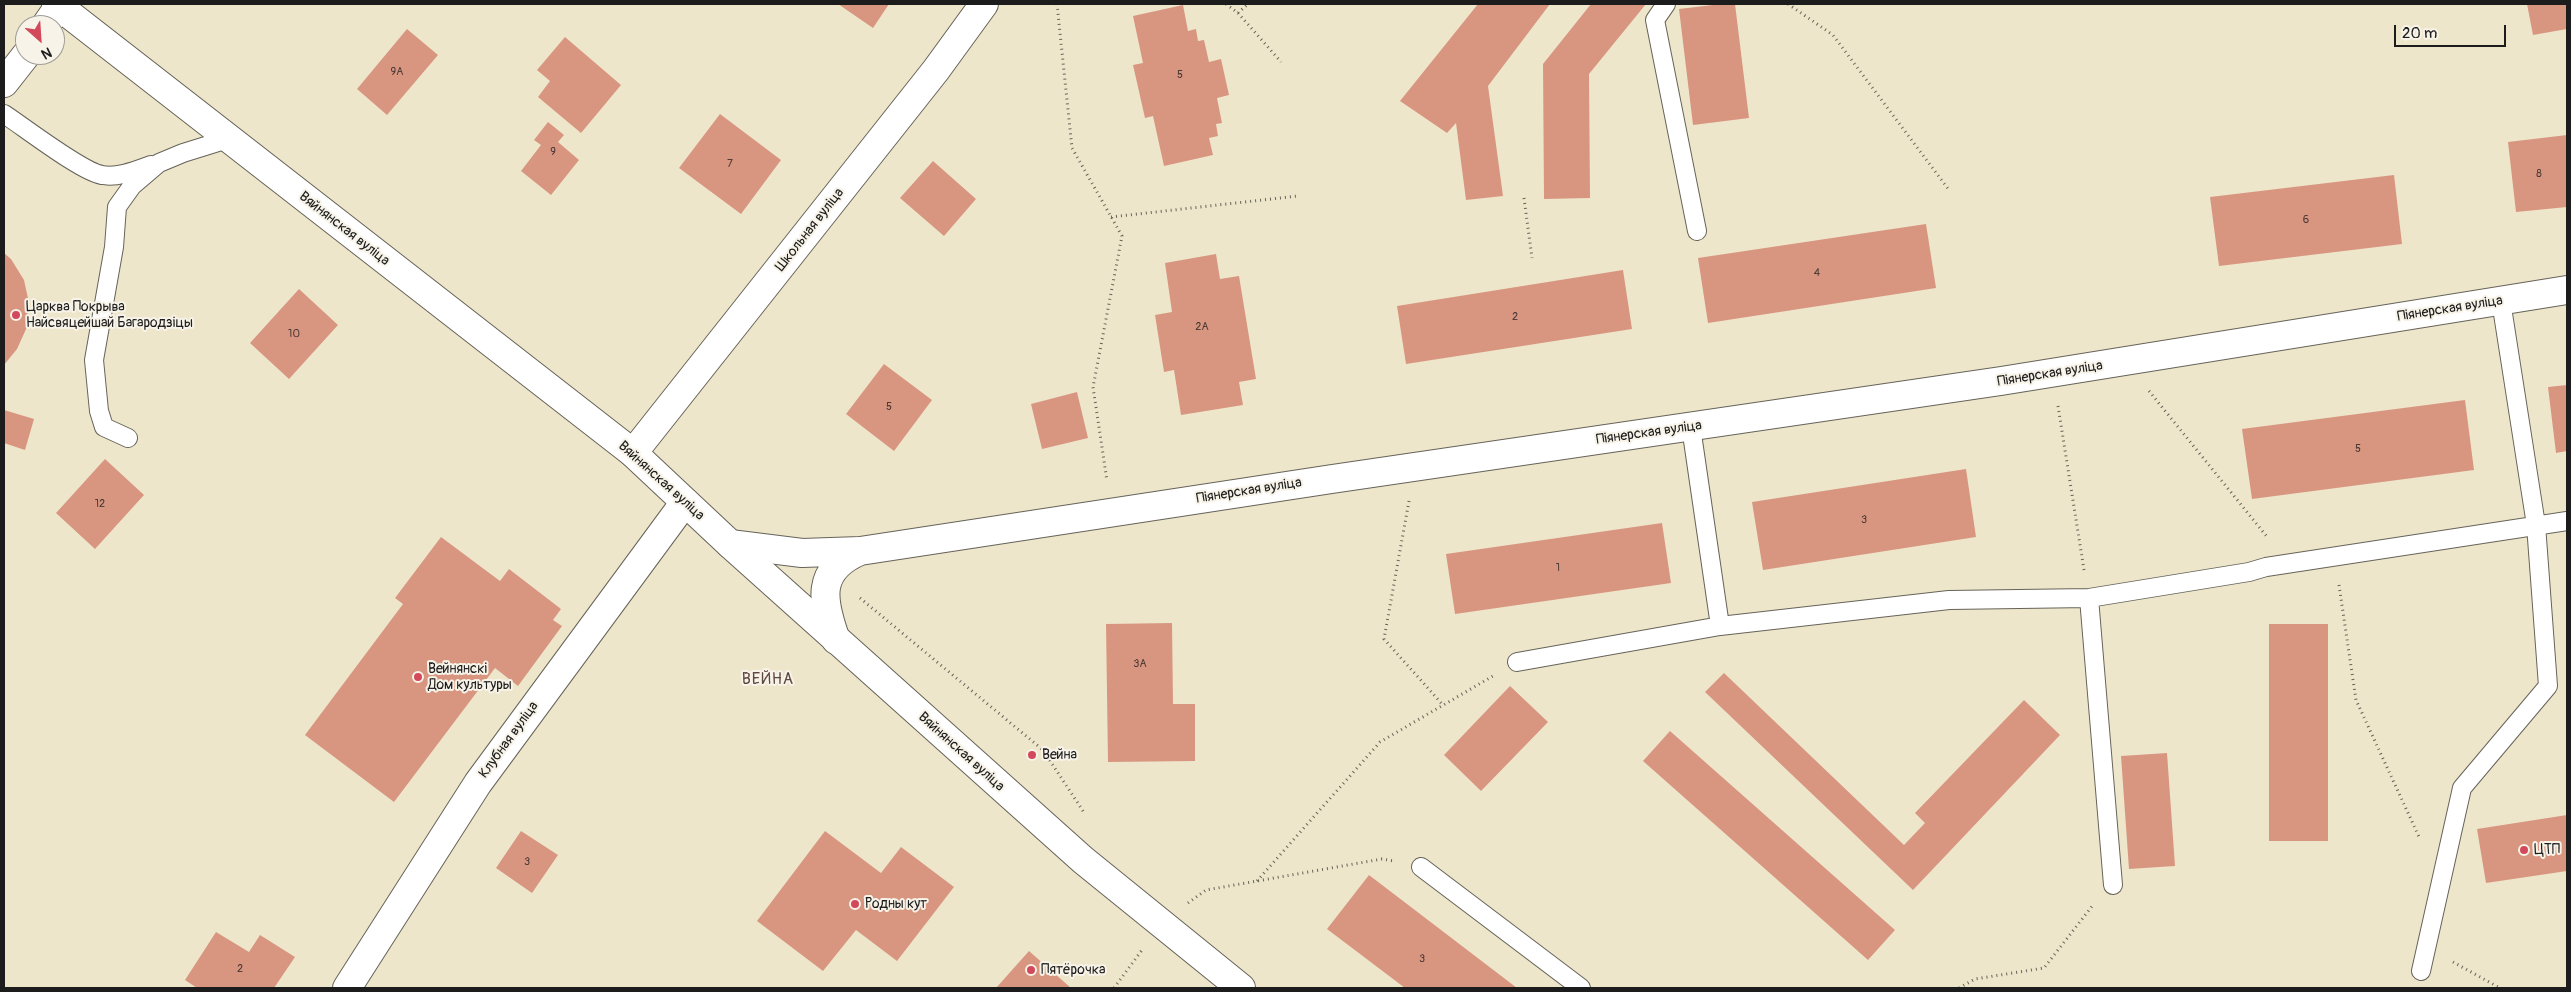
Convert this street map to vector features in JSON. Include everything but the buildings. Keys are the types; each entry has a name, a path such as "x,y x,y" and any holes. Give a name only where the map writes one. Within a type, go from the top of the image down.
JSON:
{"street":[{"name":"Школьная вуліца","path":"633,453 936,70 984,4"},
{"name":"Вяйнянская вуліца","path":"54,12 228,139 633,453 836,640 1083,860 1241,988"},
{"path":"4,83 18,65"},
{"name":"Піянерская вуліца","path":"730,544 802,553 860,551 2126,362 2567,290"},
{"name":"Клубная вуліца","path":"347,988 478,783 685,502"},
{"path":"836,640 828,615 826,585 830,573 839,562 860,551"}],"lane":[{"path":"1666,4 1655,20 1697,231"},
{"path":"4,114 75,161 102,175 118,174 159,163 183,152 228,139"},
{"path":"128,438 104,427 99,411 94,360 114,247 117,207 132,186 159,163"},
{"path":"2421,971 2462,788 2548,686 2536,525 2501,301"},
{"path":"1691,427 1720,626"},
{"path":"1517,662 1720,626 1949,600 2089,598 2289,563 2567,521"},
{"path":"2089,598 2113,885"},
{"path":"1421,866 1581,988"}],"path":[{"path":"1057,4 1072,148 1122,236 1093,387 1112,512"},
{"path":"1226,4 1238,12 1281,62"},
{"path":"1238,12 1248,4"},
{"path":"1788,4 1833,34 1949,190"},
{"path":"1111,217 1298,196"},
{"path":"1524,198 1532,258"},
{"path":"2126,362 2289,563"},
{"path":"2052,373 2089,598"},
{"path":"1415,467 1384,639 1442,705"},
{"path":"2335,556 2356,700 2441,882"},
{"path":"830,573 1043,750 1089,820"},
{"path":"1257,881 1380,742 1517,662"},
{"path":"1114,988 1161,924 1206,890 1382,859 1421,866"},
{"path":"1959,988 1975,979 2044,968 2095,903 2113,885"},
{"path":"1182,897 1189,902"},
{"path":"2426,947 2500,988"}],"place":[{"name":"Царква Покрыва Найсвяцейшай Багародзіцы","path":"16,315"},
{"name":"Вейнянскі Дом культуры","path":"418,677"},
{"name":"Вейна","path":"1032,755"},
{"name":"ЦТП","path":"2524,850"},
{"name":"Родны кут","path":"855,904"},
{"name":"Пятёрочка","path":"1031,970"}],"district":[{"name":"ВЕЙНА","path":"768,680"}]}
